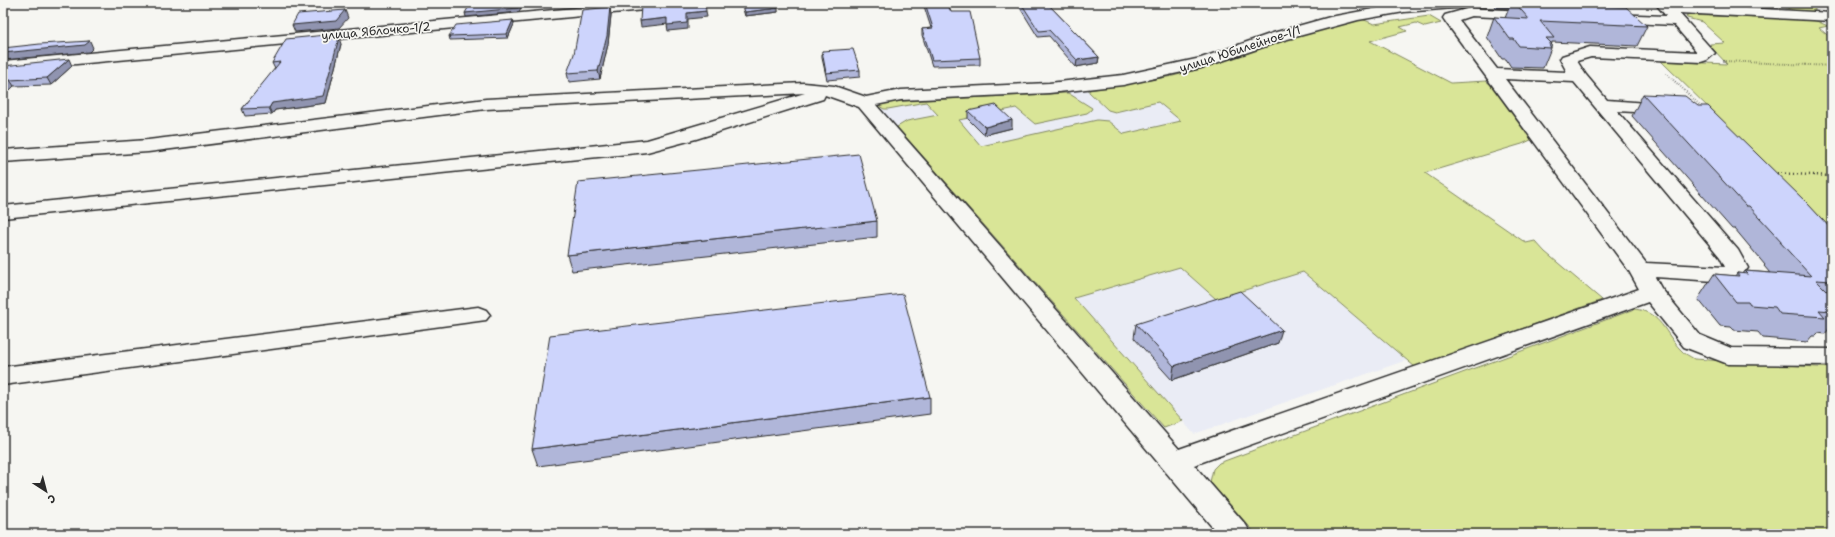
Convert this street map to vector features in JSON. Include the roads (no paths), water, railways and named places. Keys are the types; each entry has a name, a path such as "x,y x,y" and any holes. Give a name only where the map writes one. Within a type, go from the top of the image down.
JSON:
{"street":[{"name":"улица Яблочко-1/2","path":"3,66 676,3"},
{"name":"улица Юбилейное-1/1","path":"865,103 886,97 901,95 1070,86 1131,78 1196,65 1290,32 1389,9 1447,3 1562,5 1570,10"},
{"path":"1814,3 1832,17"},
{"path":"1664,5 1832,17"},
{"path":"1639,269 1730,275 1737,268 1730,255 1579,78 1568,59 1590,52 1701,57 1707,53 1664,5"},
{"path":"1570,10 1470,12 1450,18 1494,74 1639,269 1652,292 1692,341 1728,356 1832,357"},
{"path":"1598,17 1678,21"},
{"path":"1494,74 1579,78"},
{"path":"3,156 178,142 486,104 743,90 804,88 834,91 865,103 1236,534"},
{"path":"3,212 647,146 686,137 746,116 834,91"},
{"path":"1602,105 1694,109"},
{"path":"1173,462 1652,292"},
{"path":"3,376 478,315"}]}
